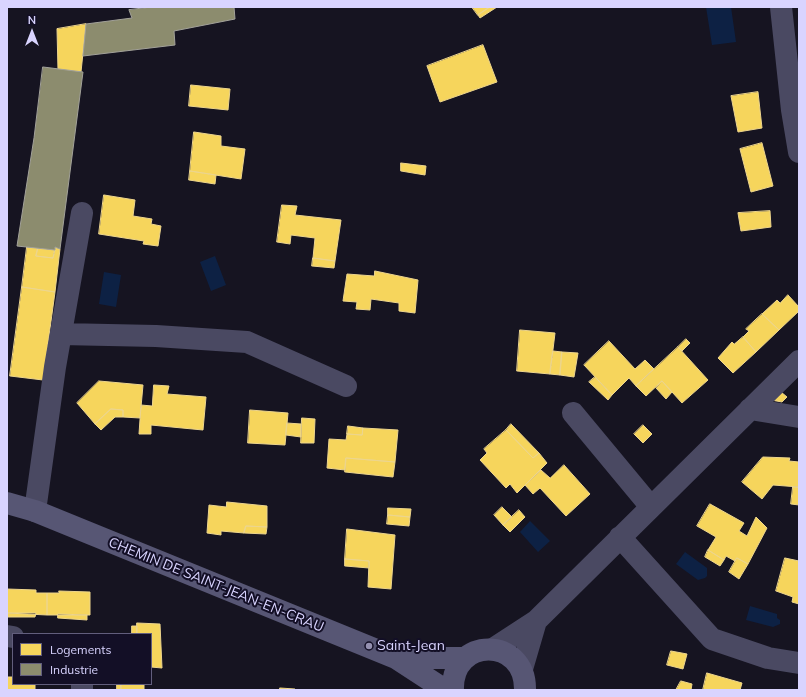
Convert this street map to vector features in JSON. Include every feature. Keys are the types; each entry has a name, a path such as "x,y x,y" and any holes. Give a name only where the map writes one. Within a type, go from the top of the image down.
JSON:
{"street":[{"path":"781,7 792,110 799,152"},
{"path":"35,512 61,334 82,214"},
{"path":"61,334 156,336 247,342 346,386"},
{"path":"493,649 536,621 799,361"},
{"path":"750,409 799,417"},
{"path":"573,413 651,507"},
{"name":"CHEMIN DE SAINT-JEAN-EN-CRAU","path":"7,496 35,512"},
{"name":"CHEMIN DE SAINT-JEAN-EN-CRAU","path":"7,503 35,512 396,658"},
{"path":"620,537 712,639 768,658 799,663"},
{"path":"527,682 536,621"},
{"path":"453,690 453,678 457,666 464,658 476,651 493,649 505,652 515,660 527,682"},
{"path":"396,658 464,658"},
{"path":"396,658 445,690"}],"water":[{"path":"706,7 731,7 736,42 712,45"},
{"path":"215,256 226,285 211,291 200,262"},
{"path":"104,272 121,275 116,307 99,304"},
{"path":"530,521 550,541 538,552 520,532"},
{"path":"685,552 707,568 707,576 705,578 698,580 676,564"},
{"path":"750,606 777,614 780,624 773,627 746,620"}],"building: Logements":[{"path":"472,7 490,7 478,15"},
{"path":"490,7 497,7 480,18 478,15"},
{"path":"86,24 81,72 58,70 57,29"},
{"path":"483,45 497,82 440,102 427,66"},
{"path":"191,85 230,89 228,110 189,106"},
{"path":"758,92 762,128 738,132 731,96"},
{"path":"194,132 221,136 221,146 245,149 241,179 190,171"},
{"path":"762,143 773,186 751,192 740,149"},
{"path":"401,163 426,166 425,175 401,171"},
{"path":"190,171 216,175 215,184 189,180"},
{"path":"104,195 135,200 133,216 152,219 151,224 161,226 158,246 143,244 144,241 99,234"},
{"path":"282,205 297,206 295,215 341,220 335,261 313,258 315,238 291,235 290,244 277,242"},
{"path":"770,211 771,227 741,231 738,213"},
{"path":"27,247 38,248 36,256 53,258 55,247 60,249 55,292 22,287"},
{"path":"38,248 55,250 53,258 36,256"},
{"path":"313,258 335,261 334,268 312,266"},
{"path":"375,271 418,280 415,313 399,311 399,303 371,299 370,310 356,309 357,302 343,301 347,274 374,276"},
{"path":"22,287 55,292 43,380 10,376"},
{"path":"788,295 799,307 799,311 779,330 762,314 777,300 780,303"},
{"path":"762,314 779,330 756,352 743,337 749,331 746,329"},
{"path":"520,330 555,333 550,374 517,371"},
{"path":"743,337 756,352 733,373 718,358 732,342 734,344"},
{"path":"686,339 690,343 682,351 678,347"},
{"path":"609,341 635,369 645,360 654,369 636,386 629,378 612,395 584,365"},
{"path":"678,347 708,380 682,403 662,381 646,396 636,386"},
{"path":"553,351 562,352 560,375 550,374"},
{"path":"562,352 578,353 574,377 560,375"},
{"path":"595,377 612,395 608,400 589,382"},
{"path":"99,381 143,385 140,418 123,417 123,410 111,409 95,424 77,403"},
{"path":"662,381 672,392 666,399 656,388"},
{"path":"154,385 169,386 167,394 206,397 203,430 151,425 151,434 139,434 141,405 152,406"},
{"path":"781,392 787,397 782,402 771,400"},
{"path":"111,409 123,410 123,417 115,417 101,430 95,424"},
{"path":"250,410 288,413 285,445 248,443"},
{"path":"302,418 315,419 314,443 301,443"},
{"path":"287,423 301,424 301,437 286,435"},
{"path":"511,424 539,453 533,458 506,430"},
{"path":"643,425 652,434 643,443 634,434"},
{"path":"348,426 363,428 362,435 347,434"},
{"path":"363,428 398,430 395,462 346,458 345,470 327,468 329,439 346,440 347,434 362,435"},
{"path":"506,430 533,458 539,453 547,463 517,493 510,484 506,488 480,460 487,453 484,449"},
{"path":"763,457 790,458 789,461 799,462 799,487 773,485 762,499 742,482"},
{"path":"346,458 395,462 393,477 345,472"},
{"path":"564,465 590,494 566,516 540,488 533,494 525,485 541,470 550,478"},
{"path":"793,487 799,487 799,505 791,504"},
{"path":"227,502 267,506 267,527 246,526 244,533 221,531 221,535 207,533 209,505 226,507"},
{"path":"710,504 744,523 739,531 747,536 756,517 767,528 748,564 737,558 735,561 726,556 724,560 708,550 716,537 697,526"},
{"path":"502,507 512,517 503,525 494,515"},
{"path":"388,508 411,509 410,517 388,515"},
{"path":"519,510 525,517 510,532 503,525"},
{"path":"388,515 410,517 409,526 387,524"},
{"path":"246,526 267,527 266,534 244,533"},
{"path":"347,529 395,535 391,589 368,587 369,561 345,559"},
{"path":"708,550 724,560 720,566 705,557"},
{"path":"737,558 748,564 739,579 729,572"},
{"path":"785,558 799,561 799,604 792,602 793,597 776,591"},
{"path":"345,559 369,561 369,568 345,566"},
{"path":"7,589 36,590 36,593 47,593 47,615 7,613"},
{"path":"59,591 90,592 90,615 47,615 47,593 59,593"},
{"path":"7,613 36,613 35,617 7,617"},
{"path":"58,614 87,615 87,620 58,618"},
{"path":"137,623 160,624 162,668 152,667 152,633 137,633"},
{"path":"132,626 137,626 137,633 132,633"},
{"path":"671,651 687,654 683,669 667,665"},
{"path":"707,673 742,683 740,690 703,690"},
{"path":"7,677 12,677 12,685 35,685 35,690 7,690"},
{"path":"681,681 692,684 691,690 676,690"},
{"path":"117,685 121,685 121,690 117,690"},
{"path":"121,685 144,685 144,690 121,690"},
{"path":"280,688 295,689 280,690"}],"building: Industrie":[{"path":"152,7 234,7 235,19 174,31 175,45 83,56 86,24 132,18 129,10"},
{"path":"43,67 83,72 60,249 55,247 55,250 17,246 34,138"}],"place":[{"name":"Saint-Jean","path":"369,646"}]}
